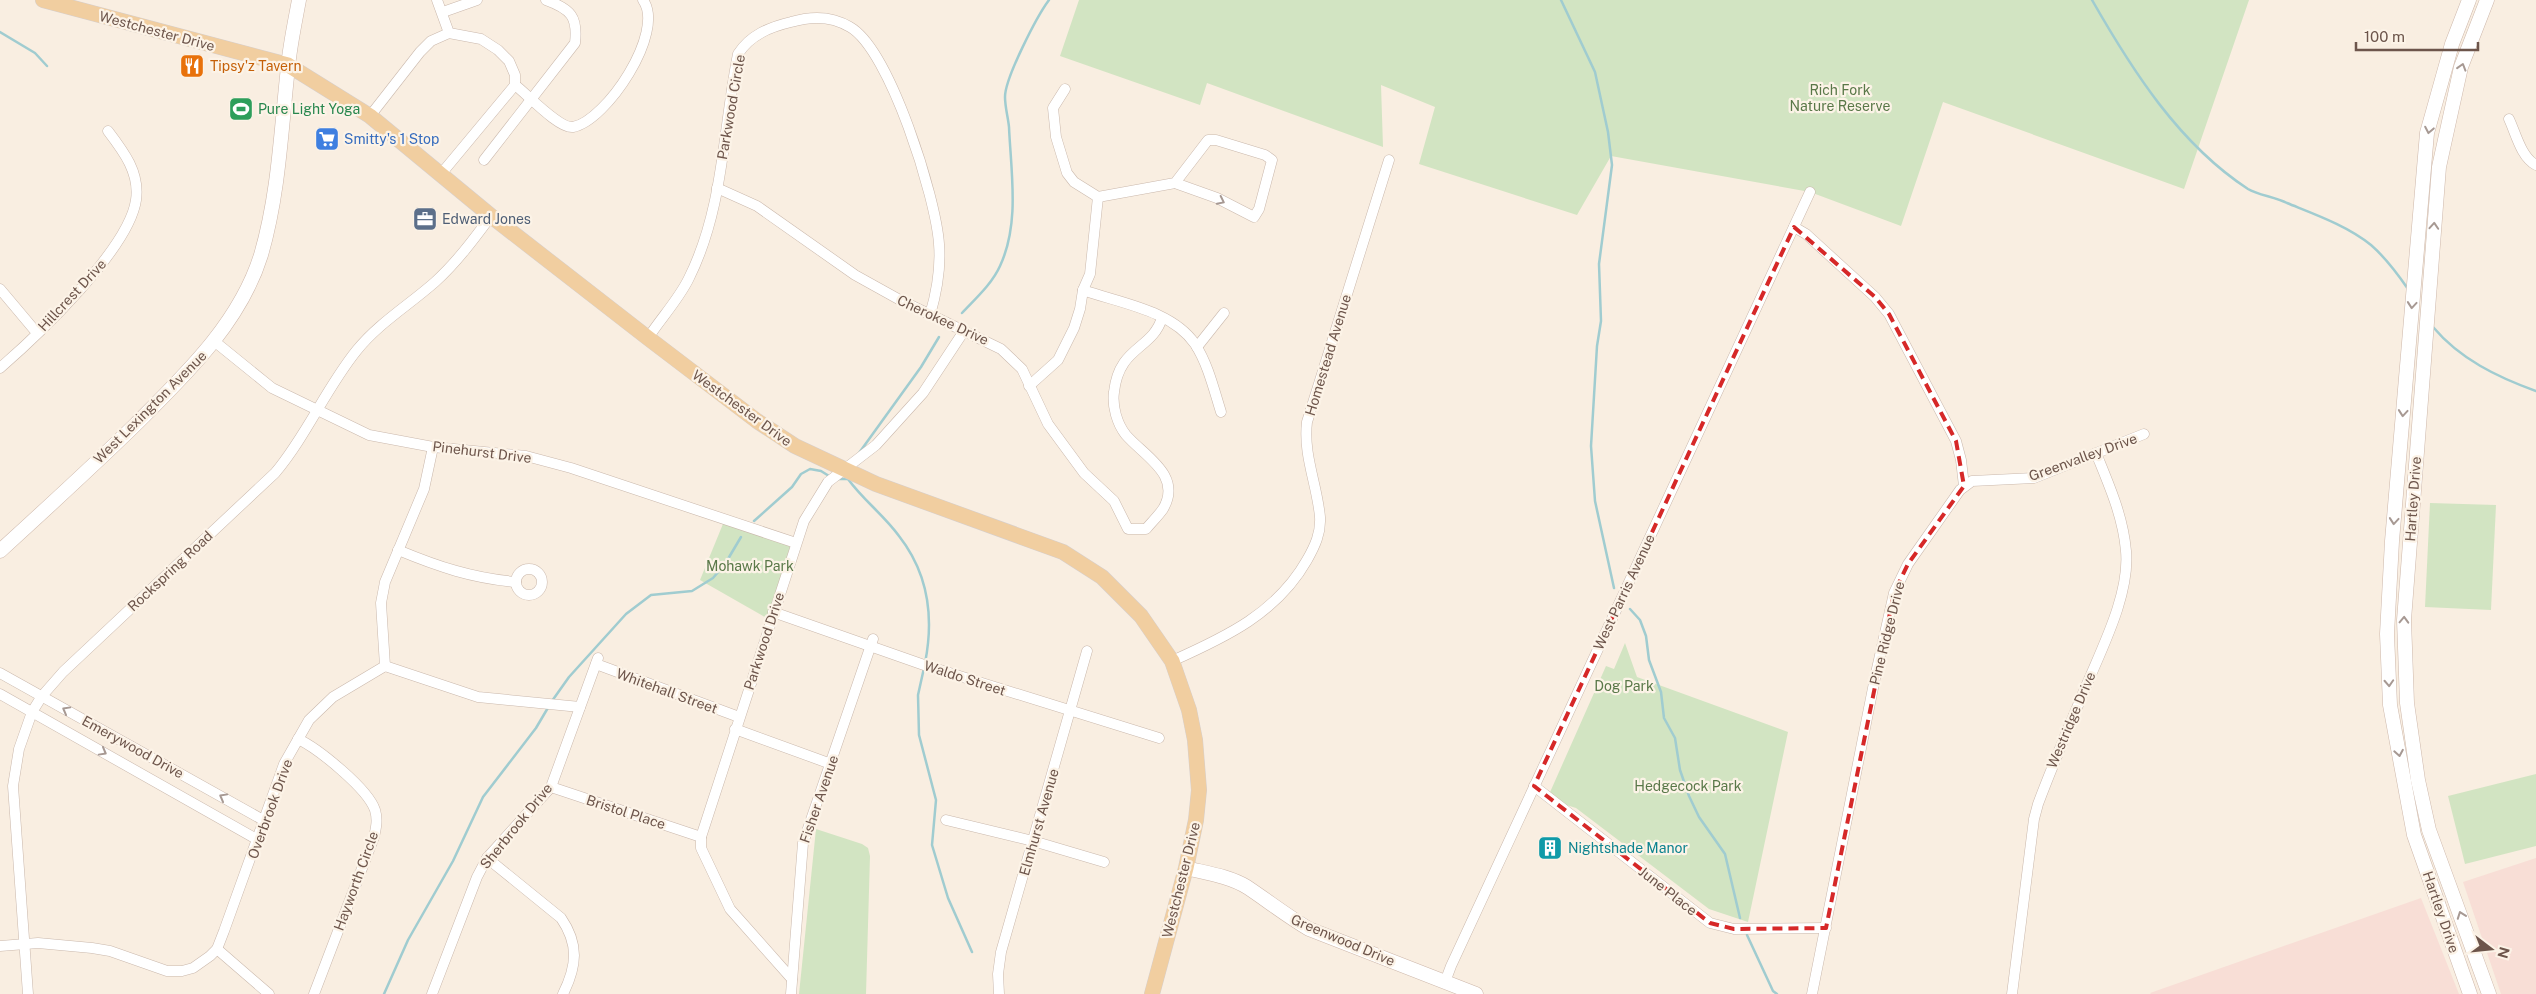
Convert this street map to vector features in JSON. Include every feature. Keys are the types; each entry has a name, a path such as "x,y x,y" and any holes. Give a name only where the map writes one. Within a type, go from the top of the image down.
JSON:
{"main road":[{"name":"Westchester Drive","path":"43,0 288,65 370,116 492,216 648,338 757,421 795,446 844,470 1063,552 1102,577 1141,616 1172,661 1189,710 1198,765 1196,820 1186,868 1152,994"}],"street":[{"name":"West Lexington Avenue","path":"0,550 105,454 176,384 214,341 239,303 260,256 279,169 288,65 299,0"},
{"path":"437,0 449,33"},
{"path":"442,12 477,0"},
{"path":"484,160 574,43 577,27 572,16 557,4 546,0"},
{"path":"515,85 532,98 560,125 573,127 593,115 627,79 641,52 648,27 643,0"},
{"name":"Hartley Drive","path":"2469,0 2452,44 2428,133 2407,364 2387,634 2390,705 2414,835 2470,994"},
{"name":"Hartley Drive","path":"2487,0 2461,67 2445,131 2439,167 2404,620 2406,703 2418,780 2429,830 2489,994"},
{"name":"Parkwood Circle","path":"648,338 689,279 709,228 718,188 738,54 746,42 774,26 802,19 820,18 850,26 868,44 893,91 923,169 935,216 939,242 939,278 930,314"},
{"path":"370,116 420,52 431,41 449,33 481,39 498,50 509,61 515,75 515,85 441,174"},
{"path":"1065,88 1054,108 1056,137 1067,173 1074,182 1098,197 1175,182 1217,198 1254,217 1259,209 1272,160 1265,155 1216,140 1208,140 1175,182"},
{"path":"2509,119 2525,154 2536,165"},
{"name":"Hillcrest Drive","path":"0,368 37,333 104,262 124,232 133,214 136,199 135,179 130,163 108,131"},
{"name":"Homestead Avenue","path":"1172,661 1220,639 1260,615 1294,580 1317,540 1320,516 1306,446 1307,422 1388,160"},
{"name":"Cherokee Drive","path":"718,188 757,206 855,275 1001,348 1022,369 1048,424 1070,456 1114,500 1126,526 1132,530 1146,529 1163,509 1168,492 1168,481 1161,467 1121,428 1114,404 1114,392 1118,370 1125,359 1160,326 1162,318"},
{"name":"West Parris Avenue","path":"1444,988 1451,966 1810,192"},
{"path":"1029,386 1058,360 1074,328 1083,290 1090,274 1098,197"},
{"name":"Rockspring Road","path":"28,994 13,786 19,749 32,712 42,696 63,672 268,480 290,456 358,349 372,334 436,281 458,258 492,216"},
{"path":"1794,227 1806,234 1875,297 1889,314 1956,441 1962,460 1964,486"},
{"path":"0,289 37,333"},
{"path":"1083,290 1162,318 1191,339 1197,346 1222,412"},
{"path":"1197,346 1224,313"},
{"name":"Parkwood Drive","path":"701,836 804,521 828,482 876,445 906,414 938,372 964,331"},
{"name":"Pinehurst Drive","path":"214,341 272,388 369,435 433,447 526,456 571,468 796,543"},
{"name":"Greenvalley Drive","path":"1964,486 1980,479 2011,481 2034,478 2144,434"},
{"path":"433,447 424,488 390,566 381,603 386,666 478,697 580,707"},
{"name":"Westridge Drive","path":"2012,994 2034,819 2038,804 2113,618 2125,576 2126,552 2123,527 2118,508 2096,453"},
{"name":"Pine Ridge Drive","path":"1812,994 1894,593 1908,564 1964,486"},
{"path":"398,550 452,571 472,576 516,582"},
{"name":"Waldo Street","path":"773,612 871,643 1071,712 1159,738"},
{"name":"Fisher Avenue","path":"790,994 803,843 871,643"},
{"name":"Elmhurst Avenue","path":"1000,994 998,974 1001,952 1087,651"},
{"name":"Whitehall Street","path":"597,661 739,717"},
{"name":"Sherbrook Drive","path":"432,994 477,877 487,858 551,787 597,661"},
{"name":"Overbrook Drive","path":"216,949 265,821 284,764 309,720 333,698 386,666"},
{"name":"Emerywood Drive","path":"0,673 265,821"},
{"name":"Emerywood Drive","path":"0,694 258,840"},
{"path":"735,729 831,764"},
{"name":"Hayworth Circle","path":"298,739 322,753 349,778 371,802 377,818 374,838 314,994"},
{"name":"June Place","path":"1534,786 1710,923 1734,928 1826,928"},
{"name":"Bristol Place","path":"551,787 701,836"},
{"path":"946,820 1033,841 1104,862"},
{"path":"701,836 701,848 730,909 792,979"},
{"path":"487,858 561,918 568,929 576,950 575,961 563,994"},
{"name":"Greenwood Drive","path":"1186,868 1231,880 1246,887 1309,929 1444,988 1476,994"},
{"path":"0,946 25,943 92,948 110,951 153,967 182,971 194,968 216,949 269,994"}],"highlighted area":[{"path":"1794,227 1875,297 1889,314 1956,441 1964,486 1908,564 1894,593 1826,928 1734,929 1710,923 1534,786"}],"shaded area":[{"path":"2536,858 2536,994 2501,994 2463,882"},
{"path":"2421,898 2459,994 2150,993"}],"green space":[{"name":"Rich Fork Nature Reserve","path":"1079,0 2249,0 2184,189 1943,102 1901,226 1810,192 1611,156 1577,215 1419,164 1435,107 1381,85 1383,147 1207,83 1200,105 1060,56"},
{"path":"2430,503 2496,505 2491,610 2425,607"},
{"name":"Mohawk Park","path":"725,519 796,543 770,620 700,580"},
{"name":"Hedgecock Park","path":"1625,643 1637,677 1788,732 1748,922 1709,909 1576,808 1547,799 1606,666 1614,669"},
{"path":"2536,774 2536,846 2465,864 2448,796"},
{"path":"816,829 862,844 868,848 870,856 866,994 799,994"}],"waterway":[{"path":"962,313 993,279 1006,250 1010,233 1013,198 1009,127 1005,101 1006,88 1022,47 1049,0"},
{"path":"1561,0 1595,72 1608,132 1612,165 1599,264 1601,321 1597,346 1591,446 1595,501 1614,588"},
{"path":"2092,0 2141,79 2159,104 2200,150 2223,171 2248,189 2319,216 2362,238 2386,260 2408,289"},
{"path":"0,32 35,53 47,66"},
{"path":"2433,327 2467,358 2507,380 2536,391"},
{"path":"859,453 921,367 939,337"},
{"path":"754,521 792,487 801,474 810,469 821,471 829,476"},
{"path":"837,479 848,479"},
{"path":"848,479 893,528 917,565 926,596 928,613 928,646 925,663"},
{"path":"552,701 569,677 626,614 651,595 692,591 713,578 725,564 741,537"},
{"path":"1630,609 1640,620 1646,636 1649,660 1661,692 1664,718 1675,738 1680,770 1689,796 1699,817 1725,854 1740,918"},
{"path":"924,668 918,695 919,735 936,800 932,845 948,898 972,952"},
{"path":"384,994 408,940 453,861 483,797 536,728 549,706"},
{"path":"1747,935 1773,991 1777,994"}],"place":[{"name":"Tipsy'z Tavern","path":"192,66"},
{"name":"Pure Light Yoga","path":"241,109"},
{"name":"Smitty's 1 Stop","path":"327,139"},
{"name":"Edward Jones","path":"425,219"},
{"name":"Nightshade Manor","path":"1550,848"}],"park label":[{"name":"Dog Park","path":"1624,686"}]}
